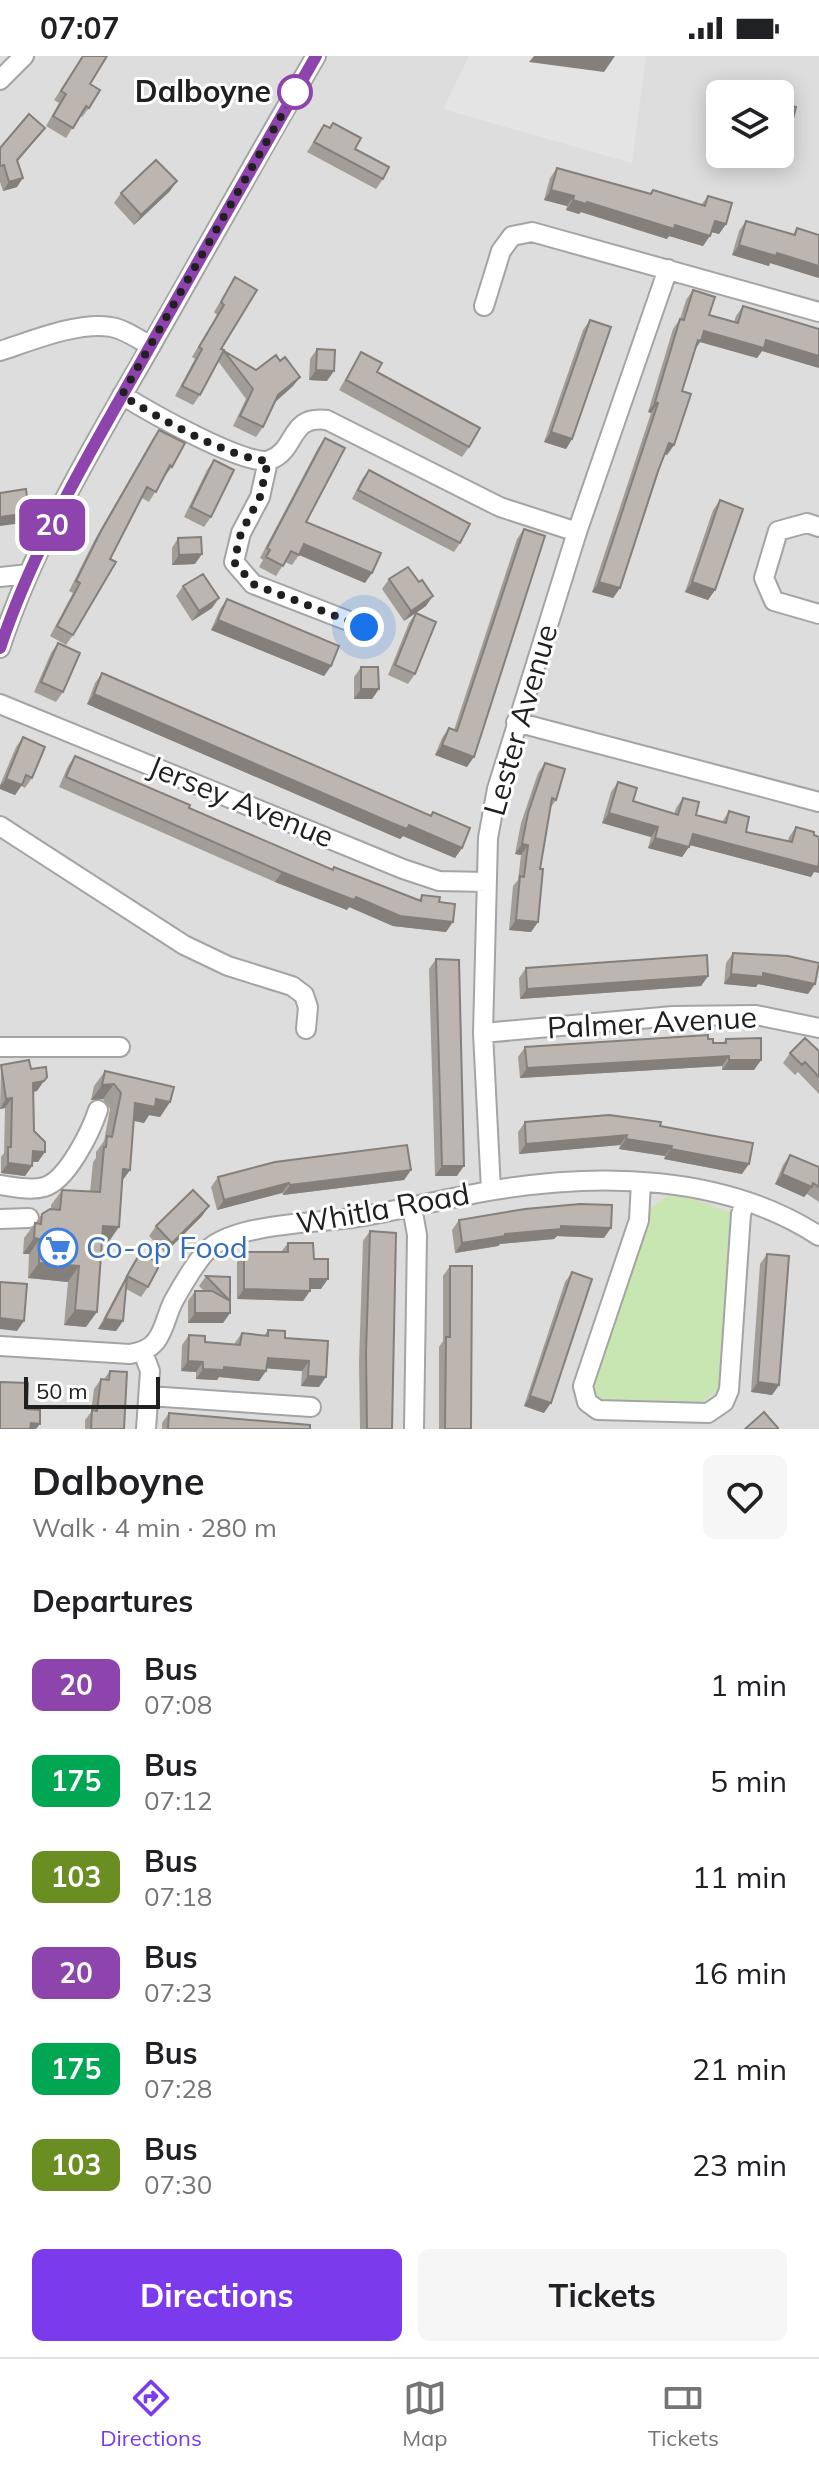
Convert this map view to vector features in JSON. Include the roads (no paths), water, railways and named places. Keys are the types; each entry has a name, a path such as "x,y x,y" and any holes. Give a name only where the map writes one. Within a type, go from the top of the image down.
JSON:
{"street":[{"path":"0,80 24,56"},
{"path":"0,648 28,574 65,499 316,56"},
{"path":"484,306 501,251 512,236 532,232 819,312"},
{"name":"Lester Avenue","path":"491,1190 483,1033 487,882 497,789 577,532 668,269"},
{"path":"0,351 68,331 100,326 115,327 151,346"},
{"path":"122,395 231,453 253,460 268,461 283,452 298,426 316,419 327,420 500,507 577,532"},
{"path":"268,461 260,497 241,533 234,562 253,584 364,627"},
{"path":"819,527 807,523 778,531 764,578 774,601 819,614"},
{"path":"0,577 28,574"},
{"name":"Jersey Avenue","path":"0,704 403,869 439,881 487,882"},
{"path":"516,722 819,802"},
{"path":"0,826 184,945 228,966 292,986 304,995 308,1007 306,1029"},
{"name":"Palmer Avenue","path":"483,1033 673,1016 756,1015 819,1028"},
{"path":"0,1047 120,1047"},
{"path":"0,1185 44,1188 52,1183 86,1140 98,1110"},
{"name":"Whitla Road","path":"143,1352 157,1341 173,1302 209,1248 236,1233 412,1207 491,1190 606,1179 694,1188 794,1220 819,1236"},
{"path":"641,1182 639,1220 583,1386 587,1402 598,1410 701,1413 714,1411 724,1402 729,1390 741,1214 745,1202"},
{"path":"412,1207 417,1235 414,1429"},
{"path":"0,1219 29,1218"},
{"path":"0,1346 130,1354 143,1352 150,1371 146,1429"},
{"path":"149,1396 311,1407"}],"place":[{"name":"Dalboyne","path":"295,92"},
{"name":"Co-op Food","path":"58,1248"}]}
